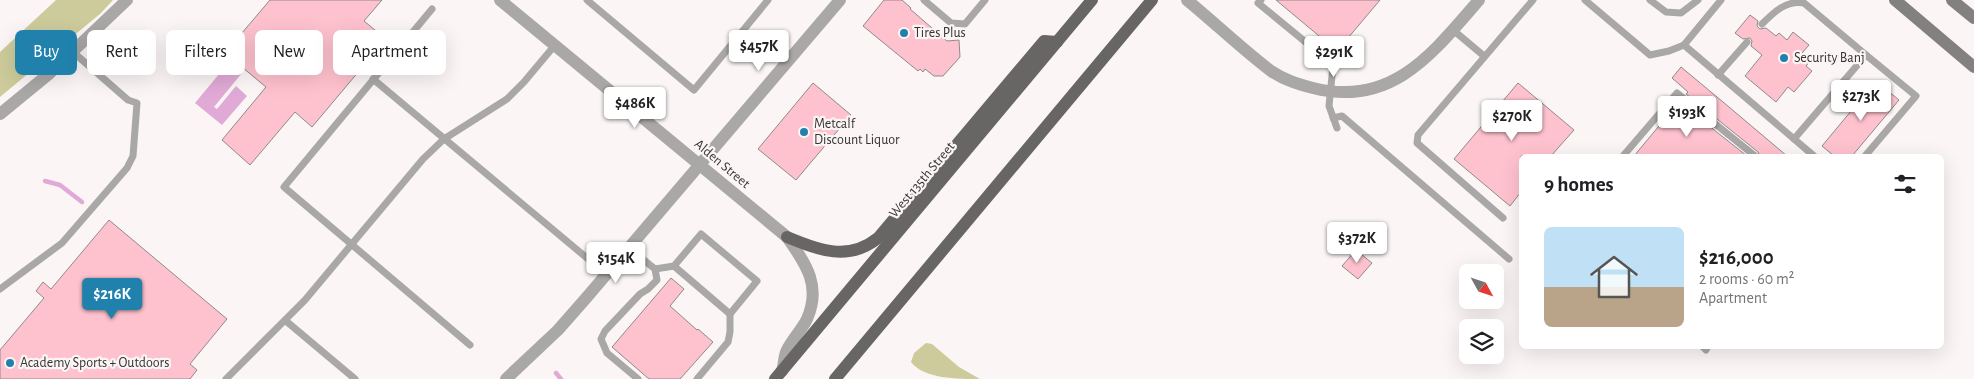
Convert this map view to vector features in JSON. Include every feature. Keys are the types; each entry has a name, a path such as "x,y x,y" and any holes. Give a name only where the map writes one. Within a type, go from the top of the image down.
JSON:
{"main road":[{"name":"West 135th Street","path":"779,375 1092,0"},
{"path":"835,379 1152,0"},
{"path":"1895,0 1974,67"},
{"path":"1952,0 1974,18"},
{"path":"787,237 810,246 837,252 848,253 868,246 878,238 1044,41 1057,42"}],"street":[{"path":"77,48 127,0"},
{"name":"Alden Street","path":"500,0 787,237 801,258 812,280 814,298 807,319 786,352 779,375"},
{"path":"506,379 558,330 840,0"},
{"path":"1187,0 1272,72 1293,83 1331,92 1345,93 1380,86 1402,76 1436,51 1478,0"},
{"path":"0,114 46,75"}],"lane":[{"path":"587,0 694,90 768,0"},
{"path":"924,0 951,23 965,24 985,0"},
{"path":"1261,0 1258,3 1333,66 1329,106 1337,128"},
{"path":"1503,218 1417,143 1418,134 1533,0"},
{"path":"1585,0 1650,55 1669,52 1684,46 1721,0"},
{"path":"1650,0 1666,12 1681,13 1698,0"},
{"path":"1762,24 1778,9 1788,3 1798,1 1804,3 1916,96 1867,154"},
{"path":"432,9 284,187 470,345"},
{"path":"1453,30 1484,56"},
{"path":"1718,75 1747,42"},
{"path":"226,379 286,321 423,159 444,139 507,99 555,45"},
{"path":"1684,46 1812,154"},
{"path":"0,289 62,243 127,168 133,156 137,103 128,100 77,55"},
{"path":"1794,139 1866,55"},
{"path":"373,79 606,274"},
{"path":"1625,154 1676,93 1752,154"},
{"path":"1333,118 1342,116 1509,259"},
{"path":"655,268 674,266 701,234 757,281 730,314 728,342 697,379"},
{"path":"629,248 655,268 657,280 648,290 640,294 601,338 607,353 638,379"},
{"path":"674,266 730,314"},
{"path":"286,321 355,379"},
{"path":"626,368 631,379"}],"shaded area":[{"path":"56,0 113,0 77,33 77,30 24,30"},
{"path":"15,38 15,75 26,75 0,97 0,52"},
{"path":"218,75 240,75 214,107 217,109 236,86 247,96 222,125 195,103"},
{"path":"926,343 932,344 959,367 980,379 942,377 932,375 917,368 911,362 914,353"}],"building":[{"path":"270,0 382,0 364,21 375,30 333,30 333,75 356,75 312,127 295,112 250,165 222,140 266,87 245,70 245,30"},
{"name":"Tires Plus","path":"884,0 902,0 947,41 959,40 960,57 943,76 934,76 925,69 923,72 920,69 918,71 863,26"},
{"path":"1276,0 1380,0 1337,51"},
{"name":"Security Banj","path":"1750,15 1758,21 1757,26 1760,29 1766,28 1776,36 1779,33 1787,40 1793,32 1809,45 1802,53 1811,60 1806,66 1812,71 1794,92 1788,87 1776,102 1745,76 1762,55 1751,46 1752,41 1750,38 1743,39 1735,33"},
{"path":"1681,67 1785,154 1759,154 1686,94 1688,92 1672,78"},
{"path":"1876,81 1899,100 1854,154 1832,154 1822,146"},
{"name":"Metcalf Discount Liquor","path":"813,83 851,115 796,180 758,149"},
{"path":"1518,83 1574,130 1553,154 1519,154 1519,195 1510,206 1454,159"},
{"path":"1679,102 1744,154 1636,154"},
{"path":"109,220 227,319 190,364 197,370 190,379 0,379 0,350 44,298 36,291 43,282 51,289"},
{"path":"1356,250 1372,263 1358,279 1342,266"},
{"path":"671,278 684,289 670,306 713,342 680,379 649,379 612,347"}],"waterway":[{"path":"45,181 60,185 82,202"},
{"path":"556,373 561,379"}],"place":[{"name":"Tires Plus","path":"904,33"},
{"name":"Security Banj","path":"1784,58"},
{"name":"Metcalf Discount Liquor","path":"804,132"},
{"name":"Academy Sports + Outdoors","path":"10,363"}]}
